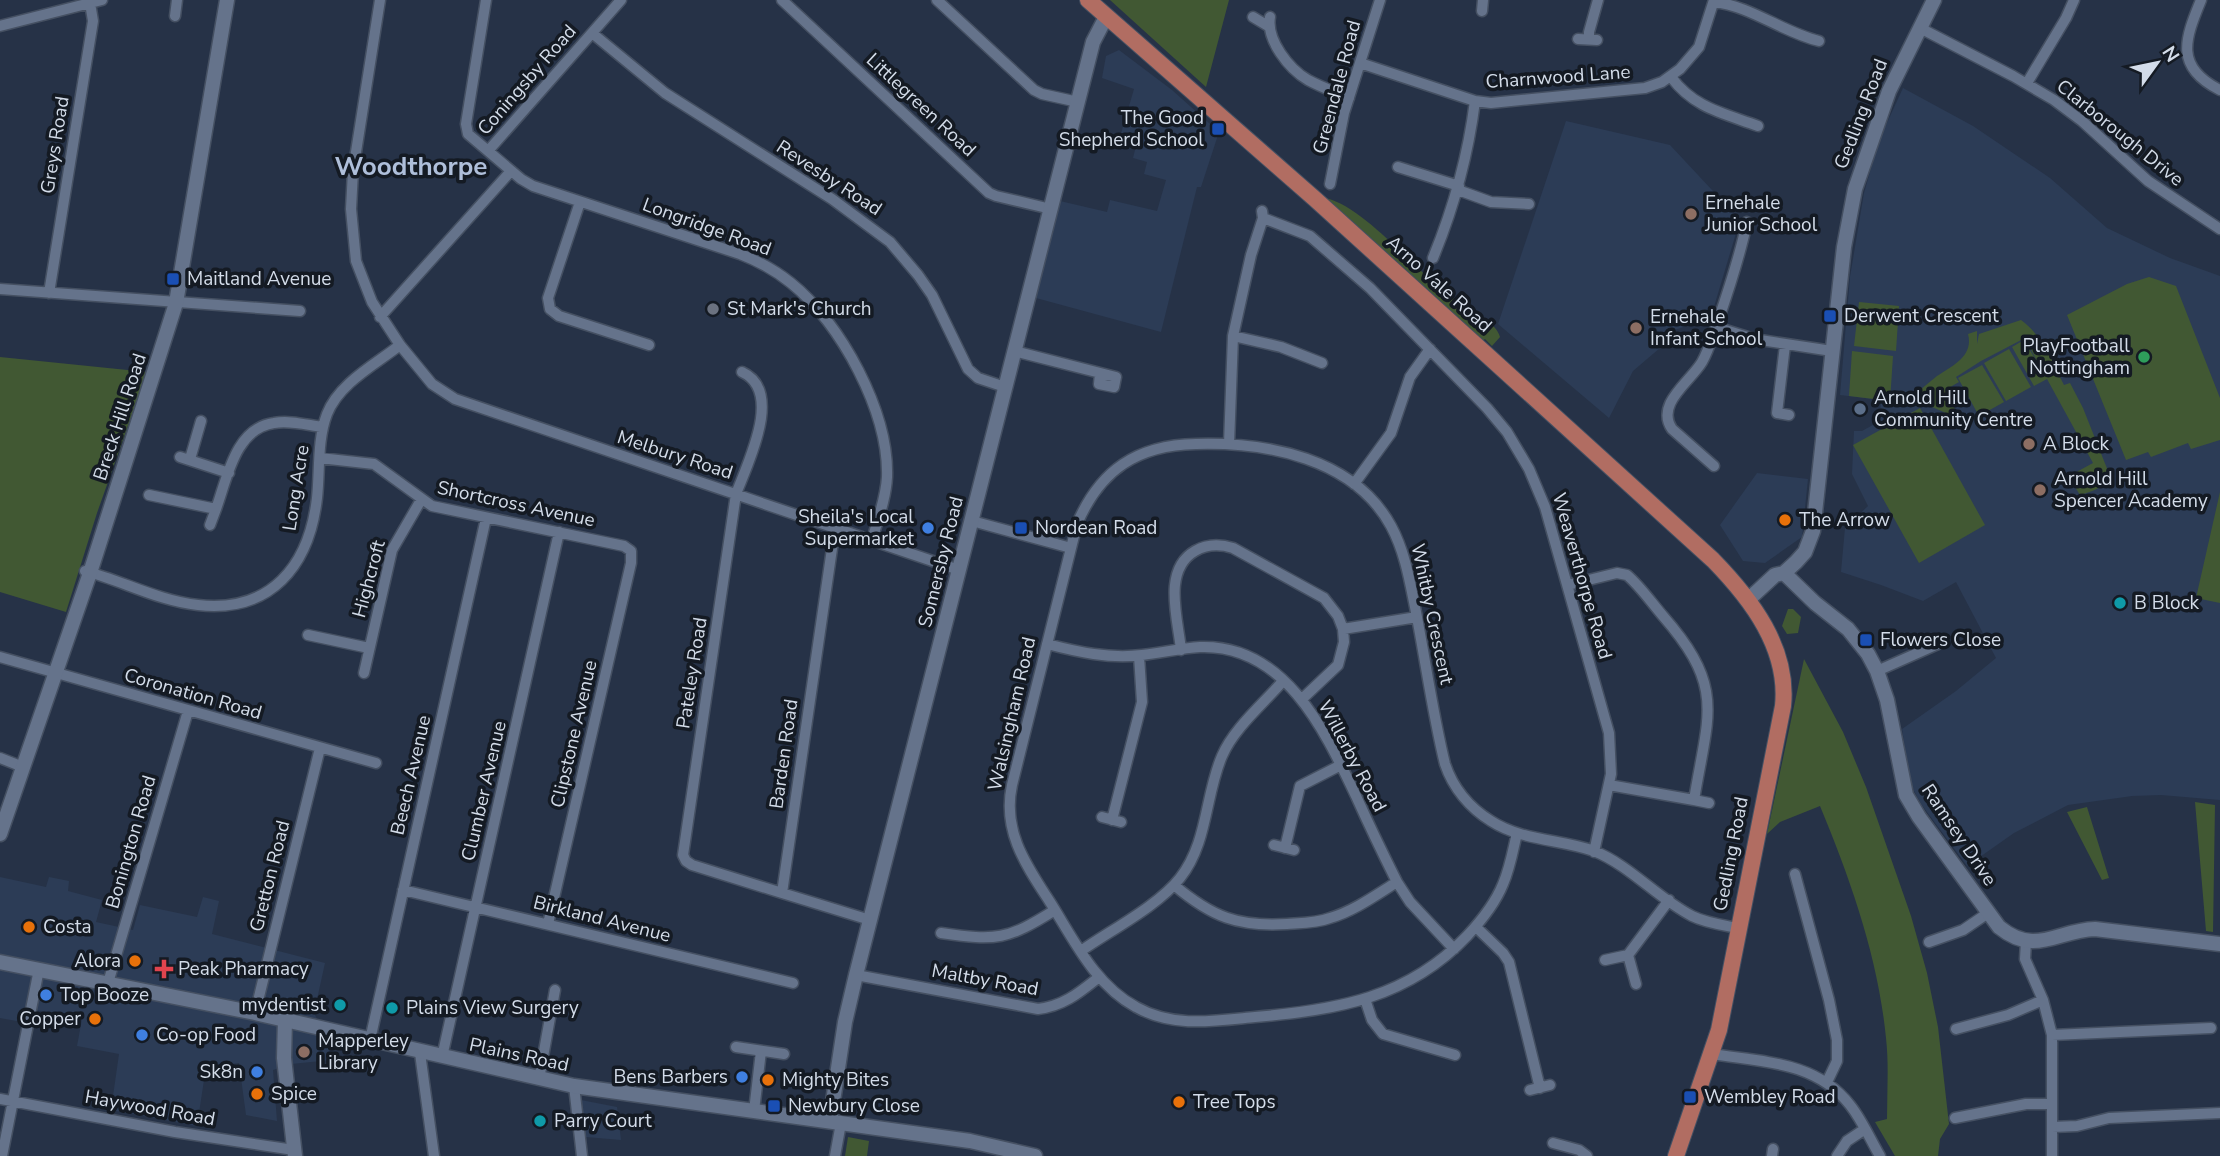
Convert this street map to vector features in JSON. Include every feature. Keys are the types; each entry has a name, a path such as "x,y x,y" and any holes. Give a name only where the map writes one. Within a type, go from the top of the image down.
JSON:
{"main road":[{"name":"Arno Vale Road","path":"1088,0 1315,199 1577,436 1713,560 1750,603"},
{"name":"Gedling Road","path":"1676,1156 1712,1054 1784,692 1778,658 1766,628 1750,603"}],"street":[{"path":"0,26 102,0"},
{"path":"175,16 177,0"},
{"name":"Breck Hill Road","path":"0,834 176,303 227,0"},
{"name":"Melbury Road","path":"380,0 353,171 351,209 356,261 367,292 380,317 432,384 455,399 959,570"},
{"name":"Longridge Road","path":"485,0 466,128 471,137 533,186 756,261 793,284 813,304 835,332 856,367 882,434 886,487 872,540"},
{"name":"Coningsby Road","path":"488,151 621,0"},
{"name":"Littlegreen Road","path":"782,0 989,193 1051,209"},
{"path":"937,0 1034,90 1047,96 1078,102"},
{"path":"1366,0 1379,2"},
{"path":"1588,39 1598,0"},
{"name":"Gedling Road","path":"1750,603 1775,575 1784,573 1805,552 1813,531 1844,247 1855,189 1889,91 1934,0"},
{"path":"2027,83 2074,0"},
{"path":"2201,0 2189,30 2186,52 2194,71 2208,84 2220,90"},
{"path":"1714,1 1732,4 1800,41 1819,41"},
{"name":"Charnwood Lane","path":"1360,64 1475,101 1497,103 1644,88 1671,77 1699,47 1714,1"},
{"name":"Greendale Road","path":"1334,177 1349,98 1379,2"},
{"name":"Greys Road","path":"49,293 93,21 90,3"},
{"name":"Somersby Road","path":"836,1122 845,1022 856,975 1093,42 1106,17"},
{"path":"1253,17 1269,22 1276,47 1297,71 1307,79 1349,98"},
{"name":"Clarborough Drive","path":"1920,29 2027,83 2082,121 2148,181 2220,229"},
{"name":"Revesby Road","path":"592,33 665,93 832,199 883,236 926,285 968,369 978,378 1005,387"},
{"path":"1671,77 1683,92 1697,103 1757,126"},
{"path":"1433,258 1458,188 1469,147 1475,101"},
{"path":"1404,182 1403,169 1458,188 1478,199 1529,204"},
{"path":"380,317 511,171"},
{"path":"580,202 548,298 550,309 559,316 649,345"},
{"path":"1511,202 1511,215"},
{"name":"Weaverthorpe Road","path":"1229,444 1233,336 1263,214 1304,232 1370,288 1487,408 1522,456 1543,499 1609,733 1612,754 1609,785 1594,852"},
{"path":"1714,466 1672,429 1666,411 1712,344 1747,222"},
{"path":"0,289 300,311"},
{"path":"1716,327 1754,339 1832,351"},
{"path":"1233,336 1281,347 1319,362 1312,372"},
{"name":"Long Acre","path":"88,572 158,596 196,605 218,606 256,599 277,586 290,572 307,541 316,501 323,427 328,412 339,394 400,345"},
{"path":"1785,345 1777,413 1789,415"},
{"path":"1354,484 1391,433 1410,377 1430,349"},
{"path":"1014,351 1100,373"},
{"name":"Pateley Road","path":"741,372 757,383 762,412 756,439 736,494 683,852 684,858 692,865 782,893"},
{"path":"201,421 185,458 229,473"},
{"path":"149,495 217,517 237,450 250,434 275,422 323,427"},
{"name":"Whitby Crescent","path":"1071,548 1077,524 1091,496 1108,475 1127,461 1151,450 1178,445 1229,444 1263,447 1328,468 1354,484 1377,505 1395,533 1418,617 1447,770 1454,784 1475,808 1491,821 1517,834 1594,852 1633,874 1697,919 1738,928"},
{"name":"Shortcross Avenue","path":"320,458 374,464 432,506 624,546 631,551"},
{"name":"Highcroft","path":"364,673 392,550 421,500"},
{"name":"Beech Avenue","path":"370,1040 486,518"},
{"path":"972,521 1071,548"},
{"name":"Barden Road","path":"782,893 835,528"},
{"name":"Clumber Avenue","path":"442,1058 559,532"},
{"path":"1181,650 1175,577 1187,557 1197,549 1211,545 1226,546 1324,598 1334,609 1343,629 1343,649 1338,665 1302,699"},
{"name":"Walsingham Road","path":"1071,548 1012,785 1009,807 1011,828 1018,850 1099,977 1116,994 1136,1008 1158,1017 1200,1022 1311,1012 1390,991 1414,979 1454,949 1476,927 1503,884 1517,834"},
{"name":"Clipstone Avenue","path":"548,924 631,563 631,551"},
{"path":"1568,584 1617,573 1627,575 1674,629 1698,664 1706,685 1709,712 1694,800"},
{"name":"Ramsey Drive","path":"1784,573 1815,603 1849,629 1877,671 1887,700 1906,795 1988,913 2007,934 2026,941"},
{"path":"1343,629 1418,617"},
{"path":"308,635 369,648"},
{"name":"Willerby Road","path":"1047,644 1079,653 1105,656 1139,656 1206,648 1235,652 1260,663 1302,699 1341,765 1397,883 1410,902 1454,949"},
{"path":"1877,671 1929,654 1938,644"},
{"path":"1112,820 1142,702 1139,656"},
{"name":"Coronation Road","path":"0,657 376,763"},
{"path":"1081,951 1160,898 1185,872 1196,850 1225,750 1283,681"},
{"name":"Bonington Road","path":"108,983 188,711"},
{"name":"Gretton Road","path":"255,1013 320,748"},
{"path":"0,758 23,767"},
{"path":"1284,847 1300,786 1341,765"},
{"path":"1609,785 1709,803"},
{"path":"1795,874 1797,908 1829,1000 1837,1040 1837,1060 1827,1082"},
{"path":"1174,885 1192,901 1219,917 1245,924 1264,925 1329,919 1397,883"},
{"name":"Birkland Avenue","path":"403,890 793,983"},
{"path":"782,893 870,920"},
{"path":"1605,960 1628,955 1669,901"},
{"path":"941,933 977,939 1003,937 1020,932 1055,911"},
{"path":"1928,942 1942,944 1988,913"},
{"path":"1476,927 1509,962 1540,1088"},
{"path":"2052,1156 2052,1035 2043,1000 2025,959 2026,941 2043,941 2077,930 2095,929 2220,944"},
{"path":"1628,955 1636,984"},
{"name":"Plains Road","path":"0,962 255,1013 420,1053 574,1086 970,1141 1035,1156"},
{"path":"2,1156 39,970"},
{"name":"Maltby Road","path":"856,975 1038,1009 1058,1006 1099,977"},
{"path":"540,1079 555,990"},
{"path":"1364,999 1372,1020 1382,1034 1448,1057"},
{"path":"1956,1028 1969,1032 2043,1000"},
{"path":"285,1020 284,1058 295,1153"},
{"path":"2198,1028 2199,1041"},
{"path":"2052,1035 2211,1028"},
{"path":"736,1047 784,1054"},
{"path":"754,1111 761,1051"},
{"path":"420,1053 434,1156"},
{"path":"1712,1054 1795,1067 1816,1075 1851,1106 1880,1156"},
{"path":"574,1086 582,1156"},
{"name":"Haywood Road","path":"0,1099 295,1153"},
{"path":"1962,1121 2026,1104 2052,1104"},
{"path":"2052,1127 2077,1126 2109,1118 2213,1117"},
{"path":"835,1156 836,1122"},
{"path":"1837,1156 1847,1141 1865,1129"},
{"path":"1553,1143 1579,1150 1587,1156"}],"shaded area":[{"path":"1119,50 1172,90 1219,132 1201,187 1197,187 1161,332 1036,298 1060,201 1107,212 1110,200 1157,211 1166,180 1144,174 1147,162 1133,158 1137,142 1120,137 1134,89 1102,78 1106,56"},
{"name":"Arnold Hill Spencer Academy","path":"1903,88 1973,126 2050,178 2107,228 2170,258 2220,276 2220,800 2161,795 2132,796 2068,805 2014,833 1967,866 1914,791 1902,729 1956,691 1996,658 1956,582 1923,601 1841,572 1845,528 1868,506 1852,474 1854,431 1862,431 1880,421 1881,400 1840,395 1850,277 1864,193 1879,140"},
{"path":"1566,121 1670,145 1740,220 1710,320 1692,316 1690,325 1674,330 1667,342 1633,371 1609,418 1498,324"},
{"path":"1757,473 1808,479 1802,537 1765,563 1743,561 1720,525"},
{"path":"0,877 46,887 49,877 69,881 68,891 102,900 96,922 133,930 140,905 197,917 203,897 219,901 212,934 325,963 314,1013 328,1041 331,1060 291,1064 273,1070 277,1121 246,1115 239,1063 206,1067 197,1126 111,1110 119,1054 77,1046 82,1019 25,1008 22,1022 0,1018"},
{"path":"581,1100 617,1107 621,1140 586,1137"}],"green space":[{"path":"1110,0 1229,0 1206,87"},
{"path":"1324,199 1364,219 1442,289 1490,323 1500,337 1492,346 1485,339 1481,342"},
{"name":"PlayFootball Nottingham","path":"2149,277 2176,286 2220,398 2220,440 2191,449 2188,443 2151,457 2148,452 2126,460 2067,315 2127,284"},
{"path":"1859,302 1899,306 1896,351 1854,346"},
{"path":"2021,320 2041,341 2064,385 2070,383 2083,408 2110,476 2094,490 2080,495 2075,487 2060,481 2093,463 2047,379 2034,386 2012,347 2024,340 2040,367 2025,338 1956,377 1959,382 1945,390 1960,419 1911,398 1960,360 1968,348 1968,334 1977,331 1977,344 1979,334"},
{"path":"2009,349 2031,387 2006,401 1984,363"},
{"path":"1852,351 1893,356 1890,401 1849,396"},
{"path":"0,357 147,372 97,513 66,612 0,592"},
{"path":"1982,365 2004,402 1979,416 1958,378"},
{"path":"1920,408 1985,525 1919,563 1853,445"},
{"path":"2220,492 2220,603 2196,598"},
{"path":"1788,609 1793,609 1801,617 1798,633 1787,634 1782,626"},
{"path":"1804,659 1843,732 1866,787 1911,916 1927,973 1938,1027 1949,1124 1940,1139 1938,1156 1895,1156 1875,1122 1887,1119 1886,1038 1877,978 1862,920 1820,806 1780,822 1767,834"},
{"path":"2195,802 2215,805 2213,932 2206,931"},
{"path":"2087,807 2109,878 2102,880 2067,812"},
{"path":"848,1137 869,1141 867,1156 845,1156"}],"place":[{"name":"The Good Shepherd School","path":"1218,129"},
{"name":"Ernehale Junior School","path":"1691,214"},
{"name":"Maitland Avenue","path":"173,279"},
{"name":"St Mark's Church","path":"713,309"},
{"name":"Derwent Crescent","path":"1830,316"},
{"name":"Ernehale Infant School","path":"1636,328"},
{"name":"PlayFootball Nottingham","path":"2144,357"},
{"name":"Arnold Hill Community Centre","path":"1860,409"},
{"name":"A Block","path":"2029,444"},
{"name":"Arnold Hill Spencer Academy","path":"2040,490"},
{"name":"The Arrow","path":"1785,520"},
{"name":"Sheila's Local Supermarket","path":"928,528"},
{"name":"Nordean Road","path":"1021,528"},
{"name":"B Block","path":"2120,603"},
{"name":"Flowers Close","path":"1866,640"},
{"name":"Costa","path":"29,927"},
{"name":"Alora","path":"135,961"},
{"name":"Peak Pharmacy","path":"164,969"},
{"name":"Top Booze","path":"46,995"},
{"name":"mydentist","path":"340,1005"},
{"name":"Plains View Surgery","path":"392,1008"},
{"name":"Copper","path":"95,1019"},
{"name":"Co-op Food","path":"142,1035"},
{"name":"Mapperley Library","path":"304,1052"},
{"name":"Sk8n","path":"257,1072"},
{"name":"Bens Barbers","path":"742,1077"},
{"name":"Mighty Bites","path":"768,1080"},
{"name":"Spice","path":"257,1094"},
{"name":"Wembley Road","path":"1690,1097"},
{"name":"Tree Tops","path":"1179,1102"},
{"name":"Newbury Close","path":"774,1106"},
{"name":"Parry Court","path":"540,1121"}],"district":[{"name":"Woodthorpe","path":"411,166"}]}
